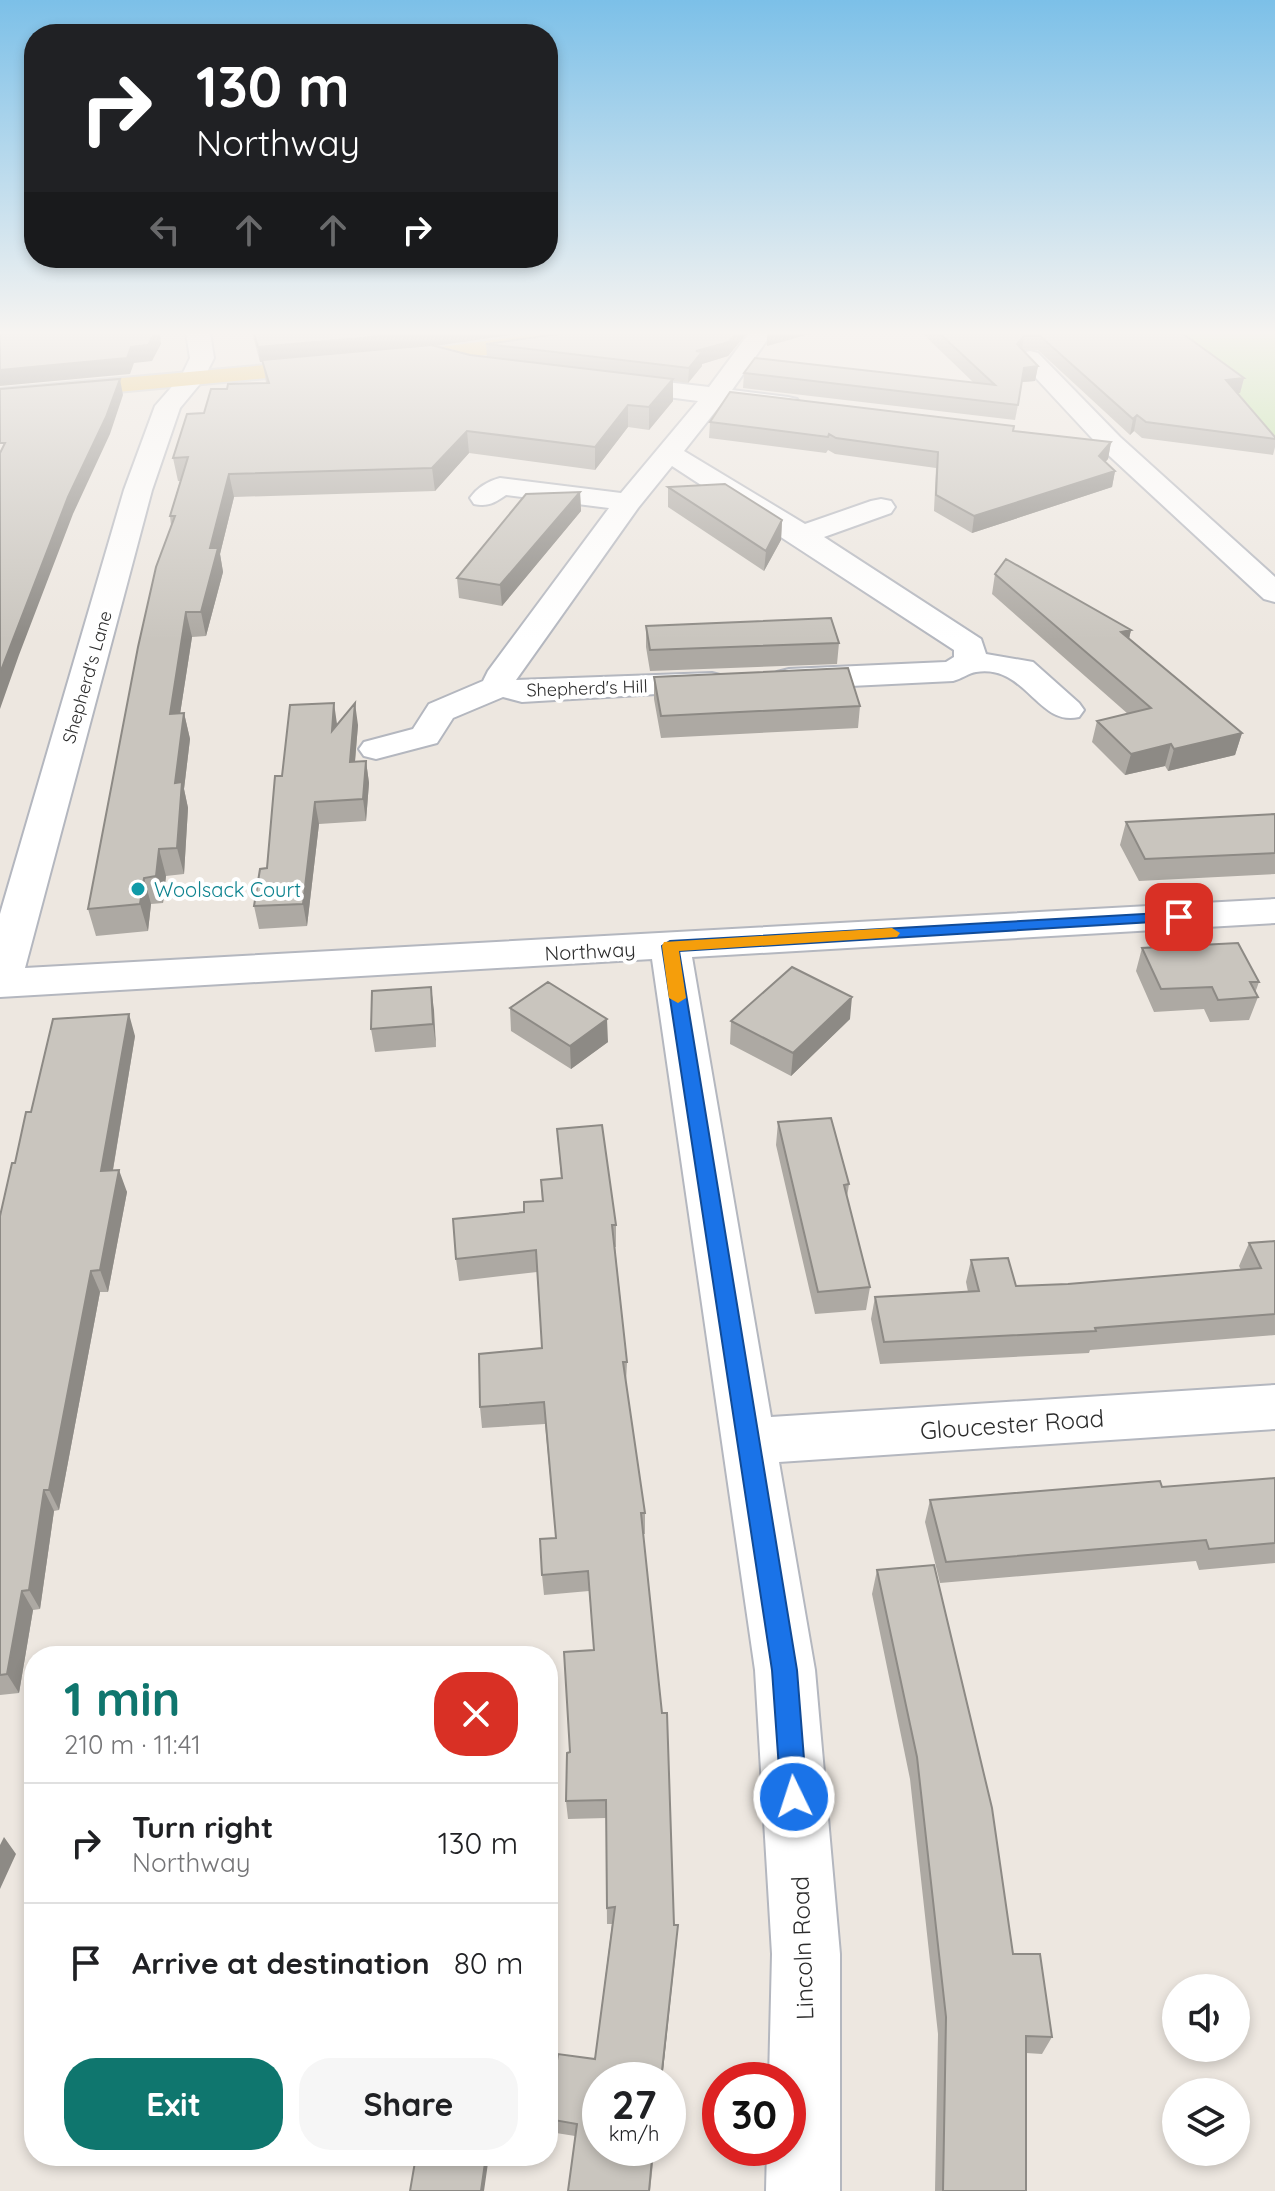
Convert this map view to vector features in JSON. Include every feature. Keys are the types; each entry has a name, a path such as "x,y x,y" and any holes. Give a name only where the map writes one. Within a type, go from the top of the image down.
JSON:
{"street":[{"name":"Shepherd's Lane","path":"0,983 138,490 158,435"},
{"name":"Shepherd's Hill","path":"683,435 628,502 499,678 500,686 522,692 953,671 970,661"},
{"path":"1104,435 1275,593"},
{"path":"1079,440 1111,443"},
{"path":"668,454 690,464 802,535 970,646 970,661 1022,669 1067,710"},
{"path":"492,483 628,502"},
{"path":"802,535 881,507"},
{"path":"376,749 425,736 441,711 500,686"},
{"name":"Northway","path":"0,983 1275,911"},
{"name":"Lincoln Road","path":"670,946 785,1670 806,1954 803,2191"},
{"name":"Gloucester Road","path":"750,1441 1275,1407"}],"green space":[{"path":"1264,435 1275,435 1275,444"}],"building":[{"path":"0,435 97,435 68,497 0,673 0,453 5,443 0,443"},
{"path":"180,435 463,435 432,468 229,474 210,548 218,548 201,612 186,612 170,714 184,713 175,783 182,782 177,848 159,849 156,876 144,878 140,904 88,909 138,647 156,567 175,516 170,516 188,457 173,458"},
{"path":"501,435 604,435 595,447"},
{"path":"831,435 1051,435 1111,442 1099,456 1115,471 974,516 936,495 938,452"},
{"path":"1247,435 1273,435 1275,439"},
{"path":"725,484 782,520 766,551 668,487"},
{"path":"580,492 500,585 457,578 526,494"},
{"path":"1006,559 1131,630 1121,632 1242,733 1174,749 1171,744 1131,754 1097,721 1151,708 995,574"},
{"path":"831,618 839,643 650,650 646,626"},
{"path":"848,668 860,706 661,716 654,677"},
{"path":"334,703 332,731 355,703 350,762 366,761 363,799 315,802 303,904 254,906 260,869 267,868 275,776 282,776 290,705"},
{"path":"1275,814 1275,853 1145,859 1126,822"},
{"path":"1238,943 1259,982 1250,982 1258,997 1218,1000 1212,987 1161,989 1142,948"},
{"path":"792,967 852,997 793,1053 731,1021"},
{"path":"548,982 607,1019 570,1046 510,1008"},
{"path":"431,987 433,1024 371,1029 372,991"},
{"path":"129,1014 101,1171 119,1170 100,1270 91,1271 49,1490 44,1490 29,1590 22,1591 7,1674 0,1675 0,1216 26,1112 31,1112 53,1019"},
{"path":"831,1118 849,1184 844,1185 870,1287 818,1292 778,1122"},
{"path":"602,1125 616,1225 612,1225 627,1362 623,1362 645,1513 641,1513 662,1713 667,1713 674,1925 678,1925 663,2062 582,2062 582,2166 651,2166 649,2191 568,2191 577,2124 558,2121 558,2054 595,2059 615,1907 607,1908 606,1800 566,1801 567,1753 570,1752 564,1652 594,1650 588,1571 542,1575 540,1539 556,1538 544,1402 480,1407 479,1354 542,1348 536,1250 456,1259 453,1219 524,1212 524,1202 543,1201 541,1180 562,1178 557,1129"},
{"path":"1275,1241 1275,1314 1095,1328 1096,1331 884,1342 875,1297 979,1291 971,1260 1008,1258 1016,1286 1261,1268 1249,1243"},
{"path":"1275,1478 1275,1543 1209,1549 1206,1540 946,1562 930,1500 1160,1481 1162,1487"},
{"path":"934,1565 992,1808 1013,1954 1040,1954 1052,2037 1026,2036 1026,2191 943,2191 946,2017 917,1757 877,1570"},
{"path":"414,2166 485,2166 481,2191 410,2191"}],"slow traffic":[{"path":"678,998 670,946 892,933"}],"place":[{"name":"Woolsack Court","path":"138,889"}],"route":[{"path":"794,1797 785,1670 670,946 1179,917"}]}
